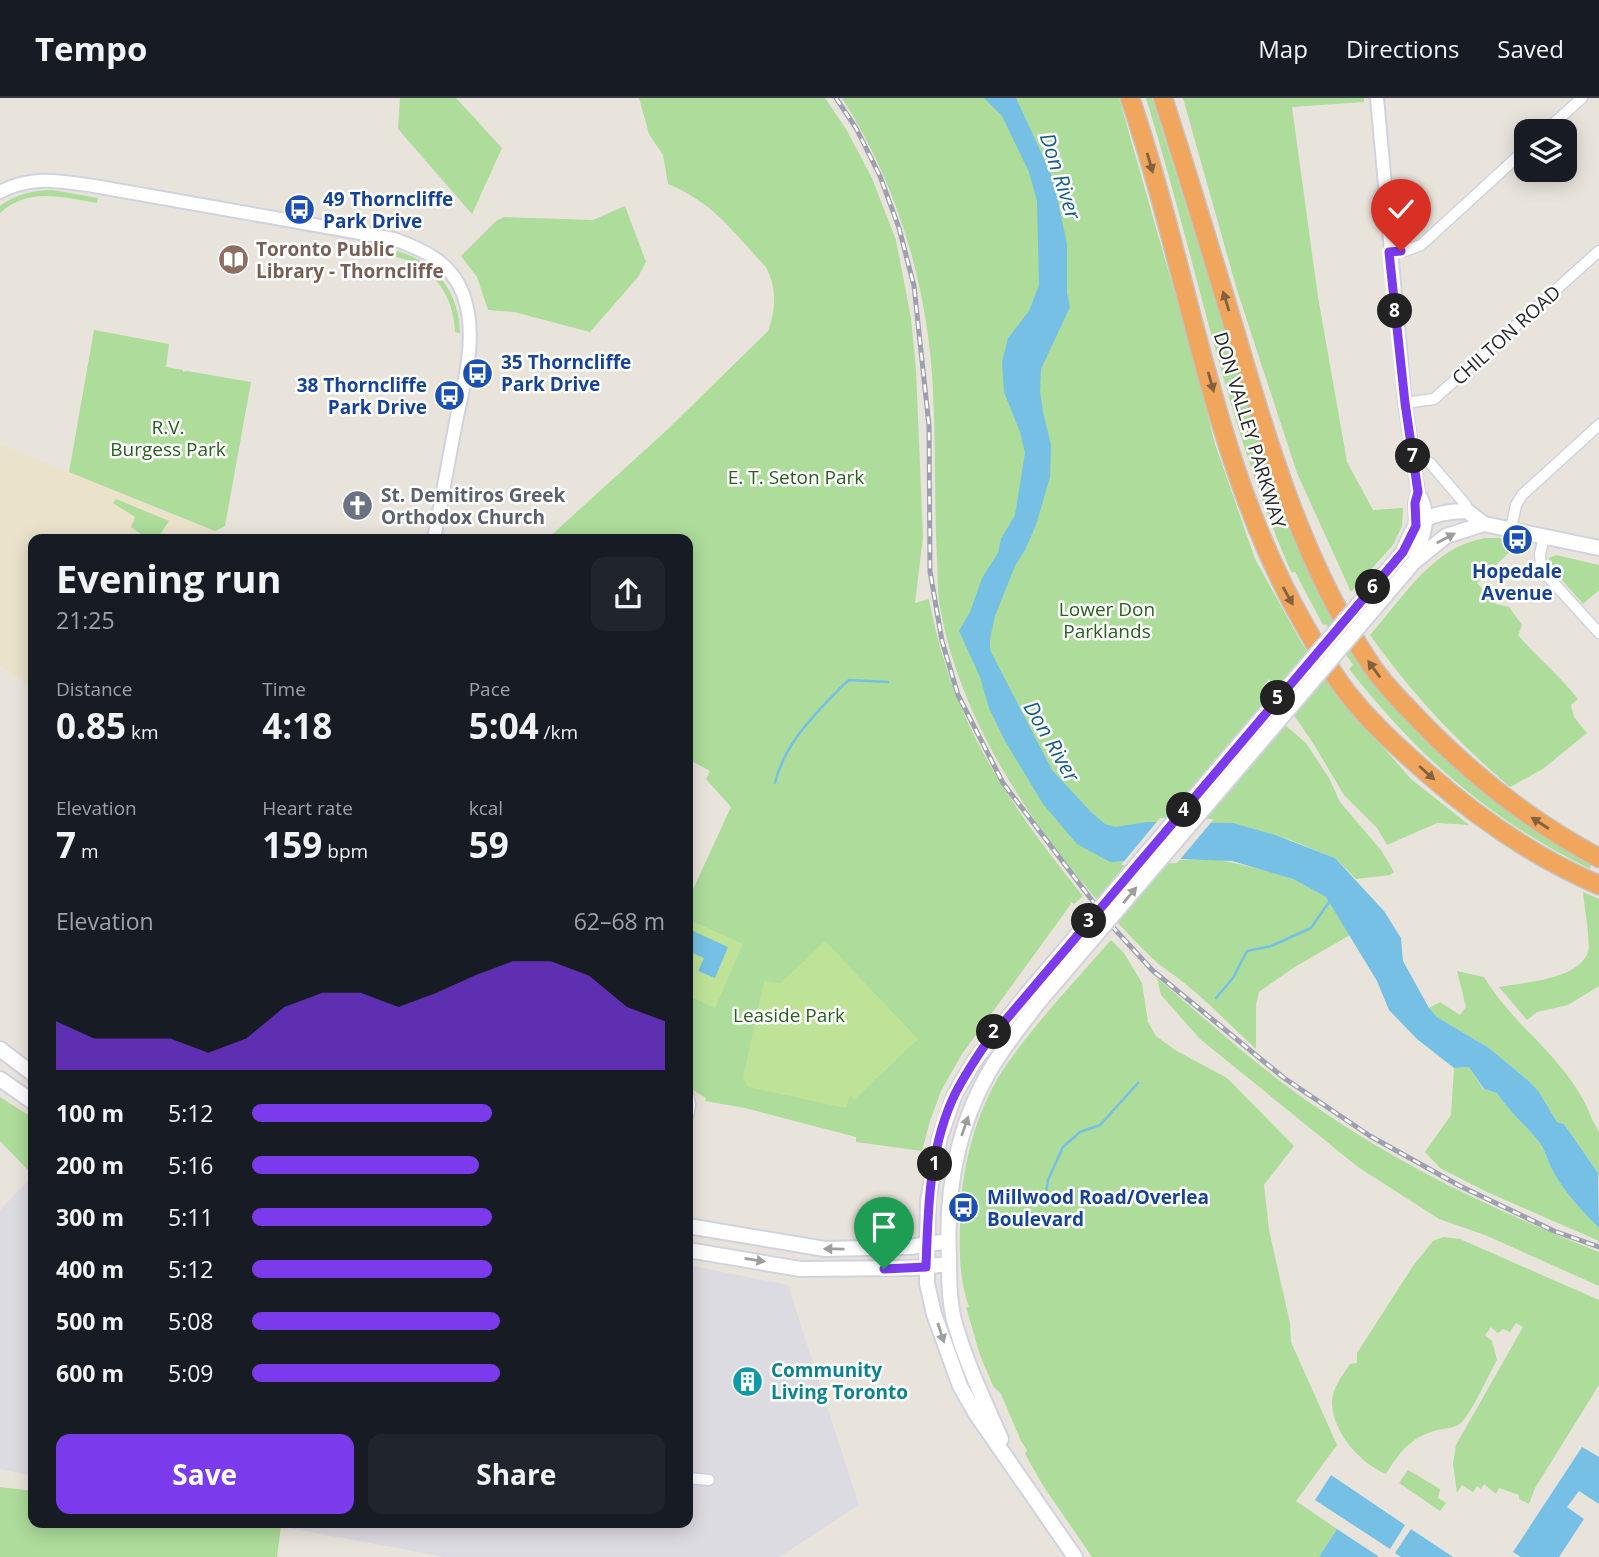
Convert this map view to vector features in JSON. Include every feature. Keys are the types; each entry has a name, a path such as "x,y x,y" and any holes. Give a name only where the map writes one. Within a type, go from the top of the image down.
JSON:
{"highway":[{"name":"DON VALLEY PARKWAY","path":"1130,98 1240,482 1277,576 1332,673 1376,725 1451,793 1514,841 1599,885"},
{"name":"DON VALLEY PARKWAY","path":"1163,98 1276,464 1313,558 1359,646 1394,694 1464,764 1508,801 1599,858"}],"main road":[{"path":"1075,1557 976,1414 960,1386 934,1314 926,1267 928,1201 936,1153 955,1094 987,1042 1033,998 1408,557 1421,522 1448,512 1467,511 1484,524 1599,548"},
{"path":"1408,557 1446,536 1484,524"},
{"path":"1015,1469 978,1389 954,1320 949,1288 949,1200 957,1149 972,1106 1033,998"},
{"path":"0,1049 28,1070"},
{"path":"0,1079 28,1099"},
{"path":"693,1227 825,1249 927,1245 948,1241"},
{"path":"693,1251 800,1269 926,1267 949,1264"}],"street":[{"path":"1377,98 1389,252 1405,403 1418,492 1424,502 1421,522"},
{"path":"1558,119 1582,98"},
{"path":"1389,252 1405,251 1420,244 1514,160"},
{"path":"0,192 26,181 51,180 394,239 424,250 452,275 463,293 469,319 469,352 435,534"},
{"name":"CHILTON ROAD","path":"1405,403 1434,399 1599,251"},
{"path":"1511,529 1516,505 1522,495 1599,425"},
{"path":"1413,456 1430,463 1466,505 1467,511"},
{"path":"1544,537 1540,554 1541,569 1599,633"},
{"path":"693,1478 709,1480"}],"shaded area":[{"path":"0,444 215,531 215,534 28,534 28,685 0,665"},
{"path":"28,1181 28,1475 0,1469 0,1210"},
{"path":"693,1266 788,1285 859,1505 779,1557 445,1557 289,1528 693,1528"}],"green space":[{"path":"400,98 456,98 502,148 472,214 398,129"},
{"name":"E. T. Seton Park","path":"639,98 825,98 846,129 872,178 896,240 911,318 916,369 923,537 915,603 929,599 952,684 986,758 1006,792 1083,896 1074,904 1069,901 1071,904 962,1054 941,1091 922,1151 856,1142 856,1137 745,1108 705,1101 706,1098 693,1090 693,889 731,807 706,779 710,771 693,762 693,534 552,534 668,429 768,331 774,299 766,267 733,230 711,209 668,184 663,155 649,134"},
{"name":"Lower Don Parklands","path":"842,98 1119,98 1200,382 1214,441 1255,559 1301,642 1329,685 1411,779 1469,825 1437,823 1387,845 1377,828 1344,795 1313,743 1269,679 1263,686 1267,704 1285,725 1306,743 1329,778 1340,802 1381,850 1394,872 1390,875 1356,879 1335,858 1290,840 1252,829 1116,862 1216,859 1293,879 1326,897 1350,935 1293,968 1259,992 1256,1005 1256,1049 1197,994 1150,956 1081,881 1019,796 992,751 969,704 952,656 939,601 933,390 925,313 907,238 894,201 862,131"},
{"path":"1146,98 1152,98 1281,509 1325,604 1343,634 1394,704 1452,766 1518,819 1591,865 1590,869 1519,829 1487,807 1429,758 1349,669 1353,665 1326,624 1323,625 1295,572 1291,572 1247,456"},
{"path":"1183,98 1364,98 1364,102 1292,107 1318,297 1347,462 1373,510 1403,508 1402,526 1393,545 1351,592 1297,473 1237,290"},
{"path":"53,190 98,198 97,203 59,197 34,197 11,205 0,213 0,206 19,196"},
{"path":"625,206 646,262 638,277 590,332 514,312 488,310 477,277 461,256 496,221 504,217 593,220"},
{"path":"397,251 423,263 443,281 455,304 460,333 455,332 451,306 439,284 421,267 396,257"},
{"name":"R.V. Burgess Park","path":"94,330 169,344 166,367 251,382 225,526 215,531 69,472"},
{"path":"116,499 169,521 160,534 141,534 131,527 135,517 113,503"},
{"path":"1485,538 1500,538 1518,544 1477,583 1496,604 1509,607 1522,625 1518,635 1578,699 1571,705 1574,717 1587,733 1543,769 1510,787 1436,716 1370,635 1407,590 1434,563 1466,543"},
{"path":"1556,555 1599,565 1599,590 1583,604 1549,565 1549,558"},
{"path":"1583,892 1599,899 1599,986 1568,1005 1537,1012 1527,1020 1499,987 1550,978 1574,969 1582,961 1589,948"},
{"path":"693,921 743,944 715,1008 693,998"},
{"path":"1111,940 1124,953 1142,983 1148,1022 1156,1036 1175,1050 1227,1078 1294,1146 1264,1185 1269,1230 1290,1323 1291,1342 1337,1445 1296,1501 1337,1529 1319,1557 1092,1557 1042,1484 1025,1454 1027,1450 980,1355 966,1307 969,1307 962,1278 960,1248 963,1186 977,1124 994,1085 1017,1050"},
{"name":"Leaside Park","path":"825,941 918,1039 854,1100 850,1096 846,1108 748,1087 743,1078 764,981 781,983"},
{"path":"1457,971 1484,977 1511,1013 1570,1079 1598,1131 1599,1182 1598,1173 1564,1124 1557,1122 1531,1083 1489,1048 1437,1017 1429,1008 1440,1002 1460,1015 1466,1007"},
{"path":"1157,978 1236,1046 1352,1131 1455,1188 1526,1222 1599,1252 1599,1286 1485,1235 1439,1219 1358,1167 1200,1039 1161,995"},
{"path":"1469,1067 1483,1089 1497,1093 1540,1143 1564,1188 1599,1228 1599,1241 1487,1192 1440,1168 1425,1152 1451,1115 1454,1068"},
{"path":"0,1097 28,1115 28,1170 0,1141"},
{"path":"1443,1237 1460,1239 1599,1300 1599,1385 1535,1488 1529,1504 1519,1499 1519,1495 1499,1488 1496,1494 1484,1484 1481,1489 1477,1486 1473,1492 1462,1485 1457,1493 1453,1464 1456,1445 1523,1327 1516,1323 1510,1332 1503,1329 1498,1333 1491,1327 1485,1335 1492,1341 1497,1360 1475,1403 1461,1423 1426,1434 1412,1442 1386,1474 1358,1455 1337,1425 1332,1398 1341,1378 1350,1364 1357,1363 1357,1353 1413,1266 1433,1241"},
{"path":"1408,1470 1440,1489 1438,1498 1446,1503 1440,1511 1399,1483"},
{"path":"0,1487 28,1490 28,1528 281,1528 277,1557 0,1557"}],"water":[{"path":"984,98 1016,98 1051,174 1067,244 1067,293 1070,307 1041,369 1040,391 1051,445 1050,477 1036,525 1015,566 995,616 990,639 990,650 1052,770 1105,824 1115,827 1147,822 1233,823 1275,835 1335,858 1384,911 1401,938 1403,961 1429,1008 1437,1017 1489,1048 1531,1083 1557,1122 1564,1124 1598,1173 1599,1228 1564,1188 1540,1143 1497,1093 1484,1089 1469,1067 1454,1068 1417,1039 1389,1010 1377,981 1326,897 1293,879 1232,861 1179,859 1110,862 1077,844 1043,804 1005,741 959,631 970,612 982,578 998,553 1001,539 1015,515 1025,453 1020,432 1004,392 1002,362 1008,338 1029,311 1039,285 1037,201 1029,172 1002,116"},
{"path":"693,931 728,947 715,978 698,971 704,958 693,953"},
{"path":"1582,1447 1599,1457 1599,1504 1579,1491 1567,1507 1584,1519 1559,1557 1521,1557 1513,1552"},
{"path":"1331,1475 1405,1525 1390,1549 1315,1500"},
{"path":"1337,1529 1378,1556 1378,1557 1319,1557"},
{"path":"1411,1529 1453,1557 1401,1557 1395,1553"}],"pier":[{"path":"1160,818 1214,819 1177,863 1121,865"}],"waterway":[{"path":"775,783 793,742 842,686 849,680 888,682"},
{"path":"1216,998 1233,978 1247,951 1271,946 1311,928 1331,899"},
{"path":"1045,1200 1048,1180 1063,1147 1080,1132 1100,1125 1138,1083"}],"railway":[{"path":"836,98 856,128 880,176 899,228 914,286 929,426 930,571 942,641 958,695 1003,783 1110,924 1152,970 1284,1078 1370,1136 1460,1186 1554,1231 1599,1247"}],"place":[{"name":"49 Thorncliffe Park Drive","path":"300,210"},
{"name":"Toronto Public Library - Thorncliffe","path":"233,260"},
{"name":"35 Thorncliffe Park Drive","path":"478,373"},
{"name":"38 Thorncliffe Park Drive","path":"450,396"},
{"name":"St. Demitiros Greek Orthodox Church","path":"358,506"},
{"name":"Hopedale Avenue","path":"1517,540"},
{"name":"Millwood Road/Overlea Boulevard","path":"964,1208"},
{"name":"Community Living Toronto","path":"748,1381"}],"route":[{"path":"884,1269 926,1267 928,1201 939,1141 955,1094 987,1042 1403,552 1416,526 1415,503 1418,492 1405,403 1389,252 1401,251"}],"water label":[{"name":"Don River","path":"1061,176"},
{"name":"Don River","path":"1052,741"}]}
